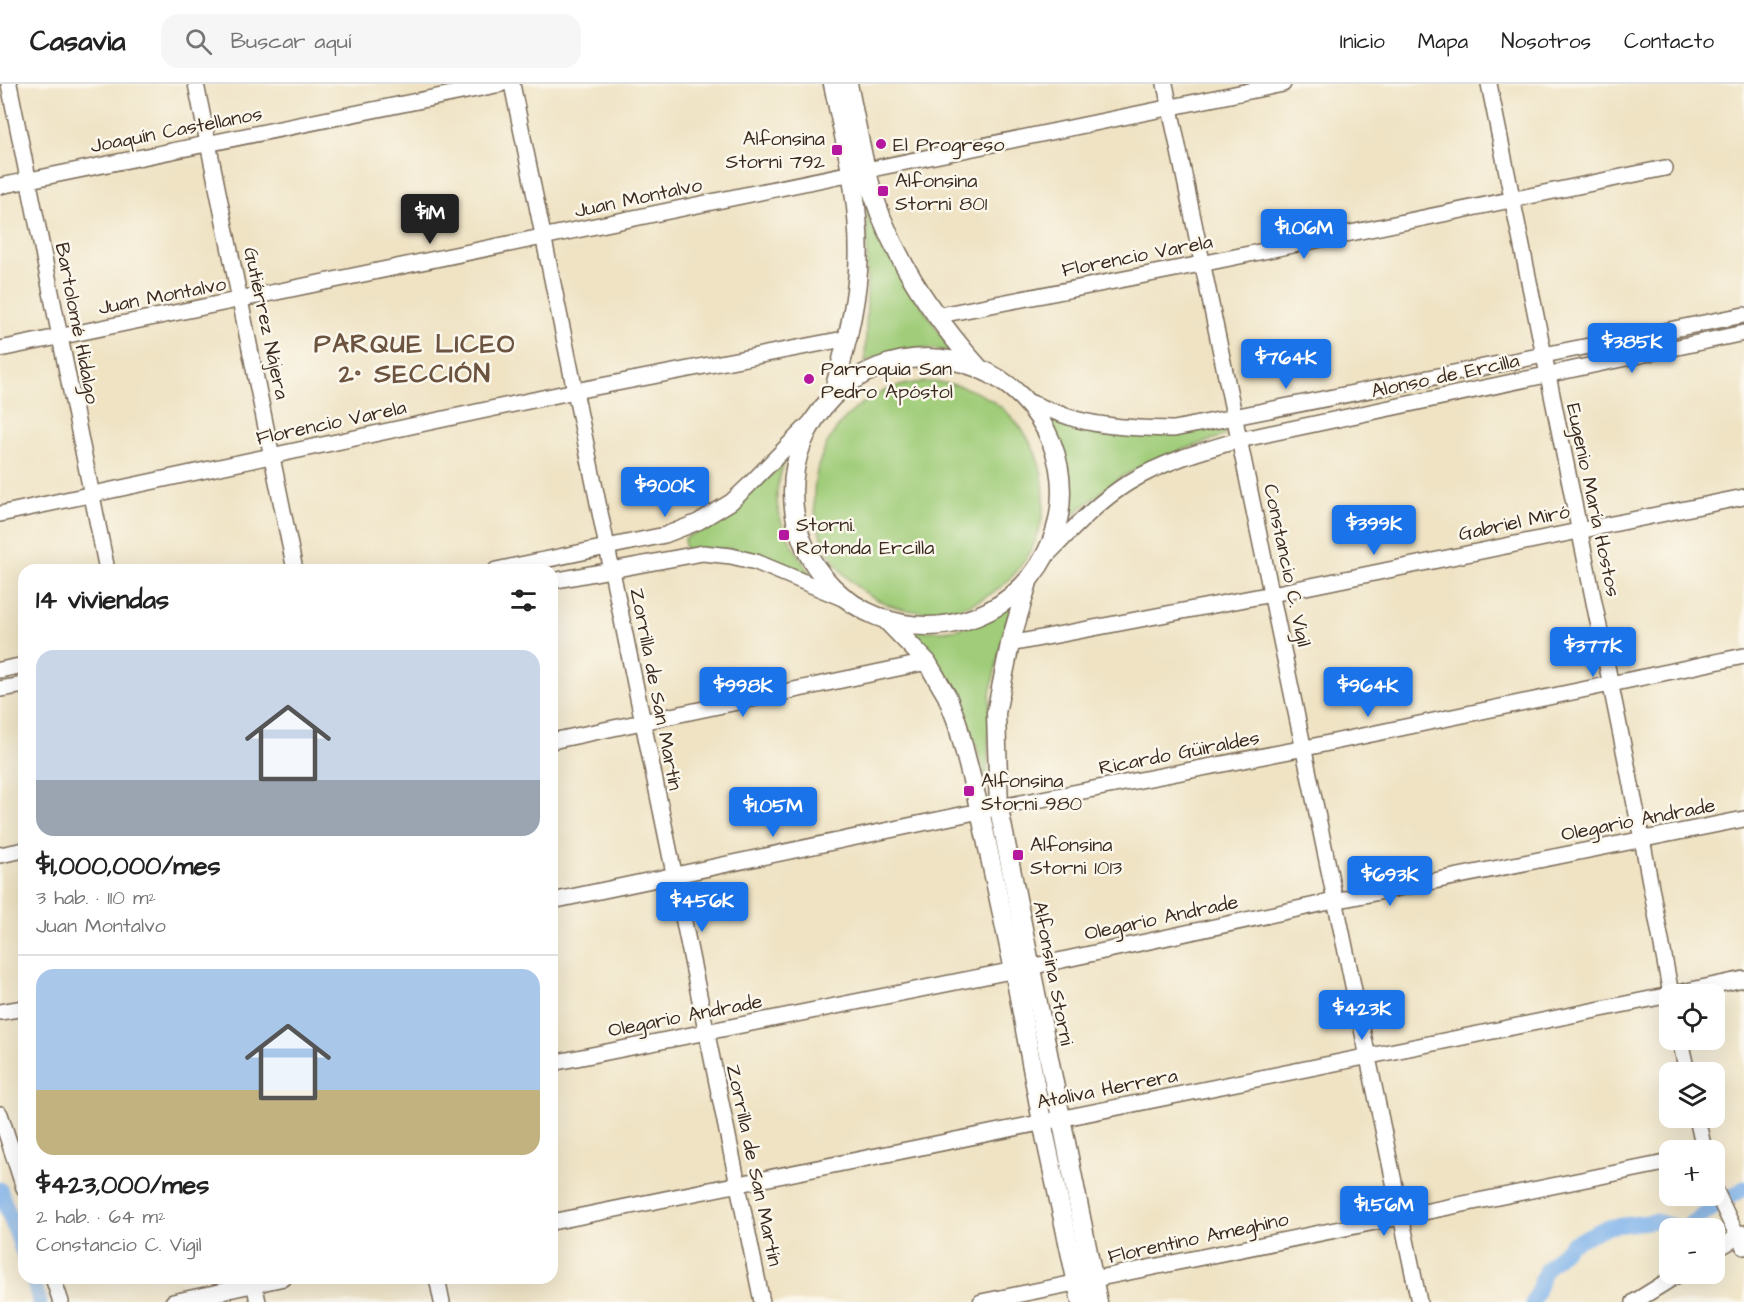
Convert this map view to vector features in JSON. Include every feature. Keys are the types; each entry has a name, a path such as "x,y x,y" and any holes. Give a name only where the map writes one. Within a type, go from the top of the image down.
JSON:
{"street":[{"name":"Bartolomé Hidalgo","path":"9,84 106,564"},
{"name":"Gutiérrez Nájera","path":"196,84 294,564"},
{"name":"Joaquín Castellanos","path":"0,186 501,84"},
{"name":"Zorrilla de San Martín","path":"512,84 762,1302"},
{"path":"833,84 859,172 873,195 902,260 935,316 978,367"},
{"path":"833,394 849,338 858,271 859,172 848,84"},
{"name":"Constancio C. Vigil","path":"1165,84 1419,1302"},
{"name":"Juan Montalvo","path":"0,349 1283,84"},
{"name":"Eugenio María Hostos","path":"1489,84 1642,839 1669,984"},
{"name":"Florencio Varela","path":"935,316 1512,201 1665,168"},
{"name":"Alonso de Ercilla","path":"1026,401 1074,419 1121,428 1174,429 1744,315"},
{"name":"Alonso de Ercilla","path":"1046,557 1092,510 1128,483 1193,453 1239,440 1744,333"},
{"name":"Florencio Varela","path":"0,514 574,391 849,338"},
{"path":"525,564 683,529 713,514 747,487 812,421 833,394 874,368 909,358 944,358 978,367 1004,381 1026,401 1050,436 1061,476 1060,518 1046,557 1028,582 1005,603 978,617 948,626 917,626 887,621 847,600 756,562 731,556 703,553 558,580"},
{"path":"812,421 799,451 793,484 795,517 805,549 823,577 847,600"},
{"name":"Gabriel Miró","path":"1010,644 1272,594 1744,497"},
{"name":"Alfonsina Storni","path":"1028,582 1010,644 996,713 999,809 1042,1122 1085,1282 1098,1302"},
{"name":"Alfonsina Storni","path":"887,621 927,662 947,696 957,722 1061,1118 1085,1282 1081,1302"},
{"name":"Ricardo Güiraldes","path":"558,900 1744,656"},
{"path":"558,740 927,662"},
{"path":"0,670 18,666"},
{"path":"0,689 18,686"},
{"name":"Olegario Andrade","path":"558,1062 1022,969 1335,901 1744,819"},
{"path":"0,855 18,851"},
{"name":"Ataliva Herrera","path":"1721,984 1744,979"},
{"name":"Ataliva Herrera","path":"558,1221 1659,997"},
{"path":"0,1012 18,1009"},
{"path":"0,1114 18,1164"},
{"name":"Florentino Ameghino","path":"981,1302 1659,1164"},
{"path":"1723,1206 1742,1239 1725,1246"},
{"path":"55,1284 61,1302"},
{"path":"173,1302 242,1284"},
{"path":"254,1284 258,1302"},
{"path":"438,1284 442,1302"},
{"path":"1634,1302 1663,1284"}],"green space":[{"path":"867,191 907,283 952,352 919,348 897,350 865,362"},
{"path":"918,382 940,382 973,390 993,401 1011,415 1025,433 1036,453 1042,474 1044,497 1042,520 1036,541 1025,561 1011,579 993,593 973,604 940,612 918,612 885,604 865,593 847,579 833,561 822,541 814,508 814,486 822,453 833,433 847,415 865,401 885,390"},
{"path":"1045,412 1107,434 1156,434 1223,427 1226,435 1160,458 1121,477 1066,520 1070,488 1061,450"},
{"path":"784,463 777,491 779,514 788,537 813,578 767,557 732,549 685,549 684,539 724,515"},
{"path":"1015,602 1005,625 990,694 987,781 956,692 939,666 902,627 934,631 962,628 988,618"}],"waterway":[{"path":"1698,1218 1744,1188"},
{"path":"0,1189 18,1239"},
{"path":"1533,1302 1546,1269 1571,1244 1606,1227 1659,1222"},
{"path":"34,1284 40,1302"}],"place":[{"name":"El Progreso","path":"881,144"},
{"name":"Alfonsina Storni 792","path":"837,150"},
{"name":"Alfonsina Storni 801","path":"883,191"},
{"name":"Parroquia San Pedro Apóstol","path":"809,379"},
{"name":"Storni. Rotonda Ercilla","path":"784,535"},
{"name":"Alfonsina Storni 980","path":"969,791"},
{"name":"Alfonsina Storni 1013","path":"1018,855"}],"district":[{"name":"PARQUE LICEO 2° SECCIÓN","path":"415,358"}]}
